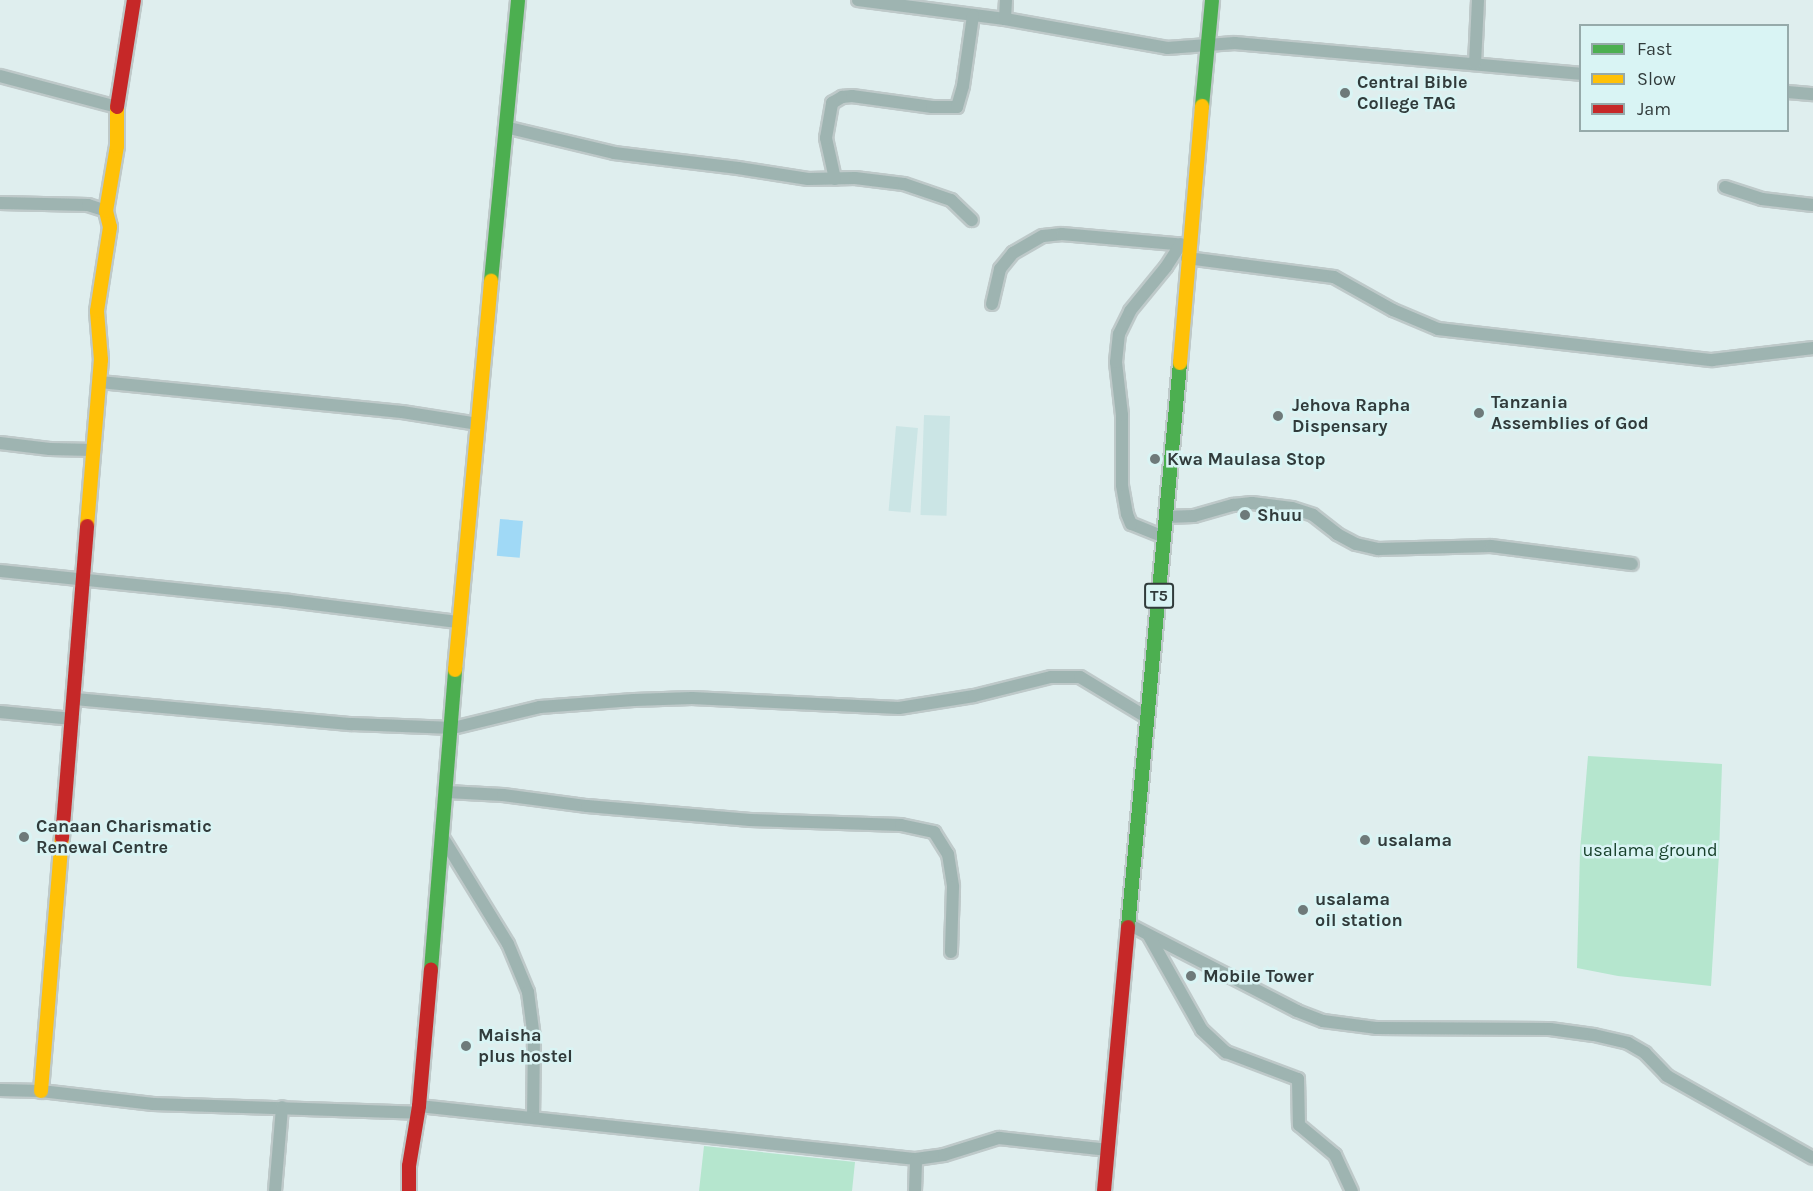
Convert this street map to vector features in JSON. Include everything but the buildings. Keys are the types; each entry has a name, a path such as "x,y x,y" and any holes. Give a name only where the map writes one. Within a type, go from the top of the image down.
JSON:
{"main road":[{"path":"41,1091 100,382 101,360 97,311 110,227 106,211 117,146 117,107 134,0"},
{"path":"409,1191 410,1166 419,1109 453,728 458,622 519,0"},
{"name":"T5","path":"1104,1191 1180,365 1185,249 1212,0"}],"street":[{"path":"858,0 1005,20 1167,48 1235,43 1579,74"},
{"path":"1005,20 1006,0"},
{"path":"1475,64 1478,0"},
{"path":"835,179 826,138 832,103 842,97 852,96 932,107 957,107 963,86 973,16"},
{"path":"0,76 117,107"},
{"path":"1789,92 1813,94"},
{"path":"505,127 614,153 808,179 855,178 917,187 951,201 972,220"},
{"path":"1725,187 1762,199 1813,205"},
{"path":"0,203 87,205 106,211"},
{"path":"992,304 1000,269 1013,253 1043,236 1062,234 1185,249 1334,277 1403,315 1438,329 1712,360 1813,348"},
{"path":"1164,537 1131,524 1126,514 1122,485 1122,414 1116,362 1119,334 1130,311 1185,249"},
{"path":"100,382 402,412 478,424"},
{"path":"0,443 50,449 94,450"},
{"path":"1165,517 1194,516 1233,505 1252,503 1292,508 1313,515 1337,534 1356,544 1378,549 1491,546 1632,564"},
{"path":"0,571 458,622"},
{"path":"75,699 352,724 453,728 540,707 634,700 692,698 899,708 974,696 1051,677 1080,677 1148,718"},
{"path":"0,712 73,719"},
{"path":"447,792 503,795 587,806 750,820 901,825 934,832 948,854 953,887 951,952"},
{"path":"443,838 508,944 528,992 534,1038 533,1118"},
{"path":"1128,924 1297,1011 1334,1023 1415,1029 1550,1029 1594,1035 1628,1043 1645,1053 1667,1076 1813,1158"},
{"path":"1148,935 1208,1036 1226,1052 1298,1079 1299,1125 1335,1155 1352,1191"},
{"path":"0,1090 41,1091 153,1104 419,1109 533,1118 916,1159 944,1155 999,1138 1108,1150"},
{"path":"275,1191 282,1107"},
{"path":"915,1191 916,1159"}],"shaded area":[{"path":"924,415 950,416 946,516 921,515"},
{"path":"896,426 918,428 911,513 889,511"}],"green space":[{"name":"usalama ground","path":"1588,756 1722,764 1711,986 1618,976 1577,968 1580,851"},
{"path":"704,1146 855,1162 852,1191 699,1191"}],"water":[{"path":"500,519 523,521 520,558 497,556"}],"traffic: fast":[{"path":"491,281 518,0"},
{"path":"1202,106 1212,0"},
{"path":"1128,927 1180,363"},
{"path":"431,970 455,670"}],"traffic: slow":[{"path":"1180,363 1202,106"},
{"path":"87,526 101,360 97,311 110,227 106,211 117,146 117,107"},
{"path":"455,670 491,281"},
{"path":"41,1091 62,838"}],"traffic: jam":[{"path":"117,107 134,0"},
{"path":"62,838 87,526"},
{"path":"1104,1191 1128,927"},
{"path":"409,1191 409,1166 419,1106 431,970"}],"place":[{"name":"Central Bible College TAG","path":"1345,93"},
{"name":"Tanzania Assemblies of God","path":"1479,413"},
{"name":"Jehova Rapha Dispensary","path":"1278,416"},
{"name":"Kwa Maulasa Stop","path":"1155,459"},
{"name":"Shuu","path":"1245,515"},
{"name":"Canaan Charismatic Renewal Centre","path":"24,837"},
{"name":"usalama","path":"1365,840"},
{"name":"usalama oil station","path":"1303,910"},
{"name":"Mobile Tower","path":"1191,976"},
{"name":"Maisha plus hostel","path":"466,1046"}]}
